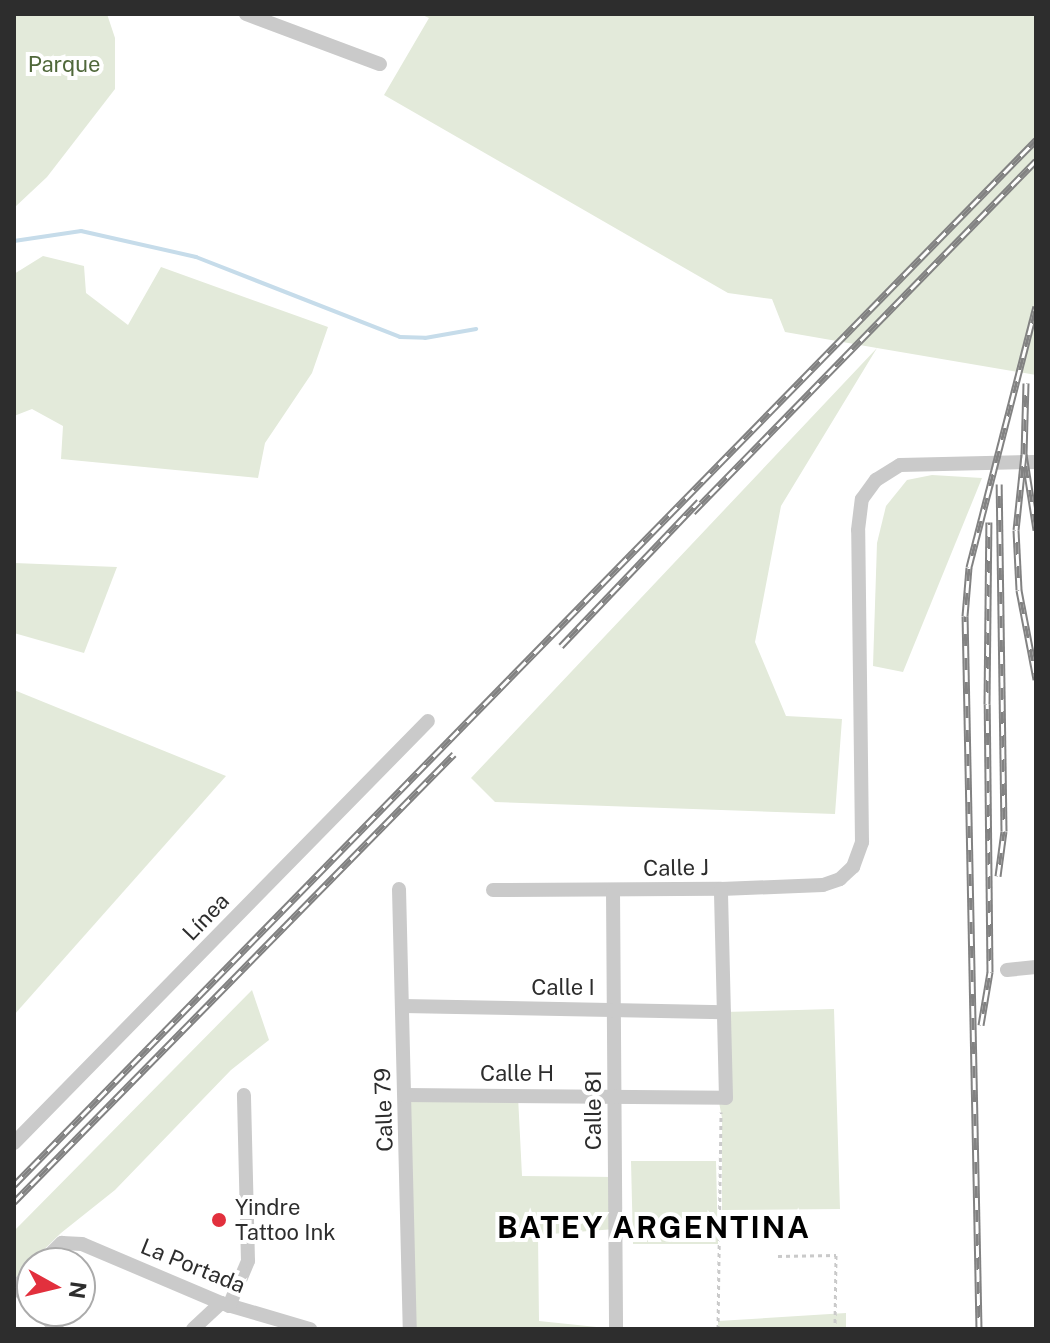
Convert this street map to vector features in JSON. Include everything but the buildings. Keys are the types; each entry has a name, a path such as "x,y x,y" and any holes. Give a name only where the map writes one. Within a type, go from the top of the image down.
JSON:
{"street":[{"path":"246,14 380,64"},
{"name":"Calle J","path":"493,890 721,889 823,885 840,879 853,867 862,842 858,754 858,530 862,499 876,480 900,465 1036,462"},
{"name":"Línea","path":"14,1143 428,721"},
{"name":"Calle 79","path":"399,889 410,1329"},
{"path":"721,889 724,1012 722,1097"},
{"name":"Calle 81","path":"613,891 617,1095 616,1329"},
{"path":"1007,970 1036,967"},
{"name":"Calle I","path":"403,1006 724,1012"},
{"path":"193,1329 225,1304 248,1261 244,1095"},
{"name":"Calle H","path":"405,1095 722,1097"},
{"name":"La Portada","path":"58,1247 62,1243 89,1247"},
{"name":"La Portada","path":"96,1250 225,1304 310,1329"}],"path":[{"path":"718,1329 722,1097"},
{"path":"778,1256 836,1255 835,1329"}],"green space":[{"name":"Parque","path":"14,14 107,14 115,38 115,89 47,177 14,208"},
{"path":"420,14 1036,14 1036,375 785,332 772,299 728,293 384,95 429,18"},
{"path":"43,256 84,266 86,293 128,325 161,267 328,327 312,373 265,443 258,478 61,459 63,426 32,409 14,416 14,274"},
{"path":"877,348 781,506 755,642 786,716 842,719 835,814 495,802 471,778"},
{"path":"932,475 982,478 903,672 873,666 877,543 886,506 907,480"},
{"path":"14,563 117,567 84,653 14,633"},
{"path":"14,690 226,776 14,1015"},
{"path":"252,990 269,1040 231,1070 115,1190 47,1247 16,1247 14,1279 14,1231"},
{"path":"834,1009 840,1209 722,1210 722,1118 718,1097 725,1098 724,1012"},
{"path":"405,1095 518,1096 522,1176 616,1177 615,1229 538,1235 539,1321 616,1329 410,1329"},
{"path":"631,1161 716,1161 718,1244 633,1244"},
{"path":"846,1313 846,1329 718,1329 718,1321"}],"waterway":[{"path":"14,241 81,231 196,257 400,337 425,338 476,329"}],"railway":[{"path":"14,1185 1036,140"},
{"path":"693,512 1036,160"},
{"path":"979,1329 965,616 969,567 1036,306"},
{"path":"1026,383 1024,454 1036,530"},
{"path":"1024,454 1016,530 1019,590 1036,679"},
{"path":"998,876 1004,831 999,484"},
{"path":"561,646 699,501"},
{"path":"981,1025 990,972 987,704 989,522"},
{"path":"14,1202 454,754"}],"place":[{"name":"Yindre Tattoo Ink","path":"219,1220"}],"district":[{"name":"BATEY ARGENTINA","path":"654,1227"}]}
